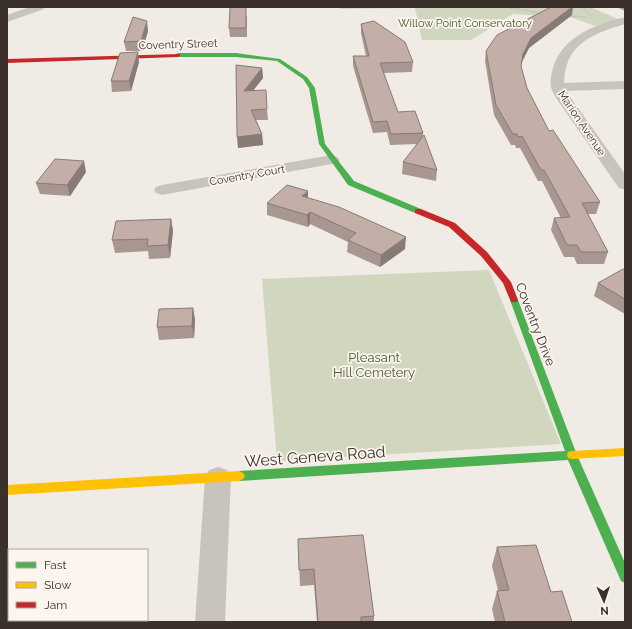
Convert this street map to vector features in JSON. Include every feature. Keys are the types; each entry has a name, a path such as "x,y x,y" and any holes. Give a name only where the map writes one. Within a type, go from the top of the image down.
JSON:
{"street":[{"path":"7,20 40,7"},
{"name":"Marion Avenue","path":"625,20 586,34 568,49 558,68 558,86 565,102 625,185"},
{"name":"Coventry Street","path":"7,61 214,54 278,60"},
{"name":"Coventry Drive","path":"278,60 300,74 312,88 322,144 332,160 350,183 452,225 484,254 507,282 572,455 625,577"},
{"path":"558,86 625,85"},
{"name":"Coventry Court","path":"162,190 332,160"},
{"name":"West Geneva Road","path":"7,490 625,452"},
{"path":"210,622 218,477"}],"path":[{"path":"505,7 542,13"},
{"path":"562,15 592,18 582,7"}],"green space":[{"name":"Willow Point Conservatory","path":"341,7 590,7 618,19 595,26 573,18 513,14 471,40 422,40 415,8 341,9"},
{"name":"Pleasant Hill Cemetery","path":"489,270 561,444 277,461 262,279"}],"building":[{"path":"230,7 246,7 246,28 229,28"},
{"path":"551,7 572,7 531,38 523,54 521,66 527,88 549,131 553,130 600,202 582,203 608,252 581,252 577,245 567,245 554,218 570,217 544,170 541,170 522,136 518,137 517,134 513,134 496,105 486,51 497,35"},
{"path":"133,17 147,21 141,41 124,42"},
{"path":"374,21 405,42 413,62 380,63 398,112 415,111 423,133 391,134 387,121 373,122 353,56 369,56 361,24"},
{"path":"138,52 129,81 111,81 120,53"},
{"path":"236,65 262,68 244,91 266,90 267,109 251,110 262,134 237,137"},
{"path":"424,135 437,170 403,162"},
{"path":"55,159 84,161 67,185 36,183"},
{"path":"287,185 308,191 302,196 339,207 406,237 381,255 348,240 356,233 310,212 307,215 267,203"},
{"path":"171,219 168,245 147,246 148,239 112,240 116,221"},
{"path":"623,269 625,270 625,299 598,283"},
{"path":"193,308 192,326 157,327 159,309"},
{"path":"363,535 374,616 361,617 361,622 318,622 314,569 299,570 298,539"},
{"path":"536,545 551,592 562,591 572,622 505,622 497,591 509,590 497,547"}],"traffic: fast":[{"path":"178,55 236,55 278,60 305,78 312,88 322,144 351,183 418,211"},
{"path":"514,300 572,455 625,577"},
{"path":"239,476 572,455"}],"traffic: slow":[{"path":"572,455 625,452"},
{"path":"7,490 239,476"}],"traffic: jam":[{"path":"7,61 178,55"},
{"path":"418,211 452,225 484,254 507,282 514,300"}]}
